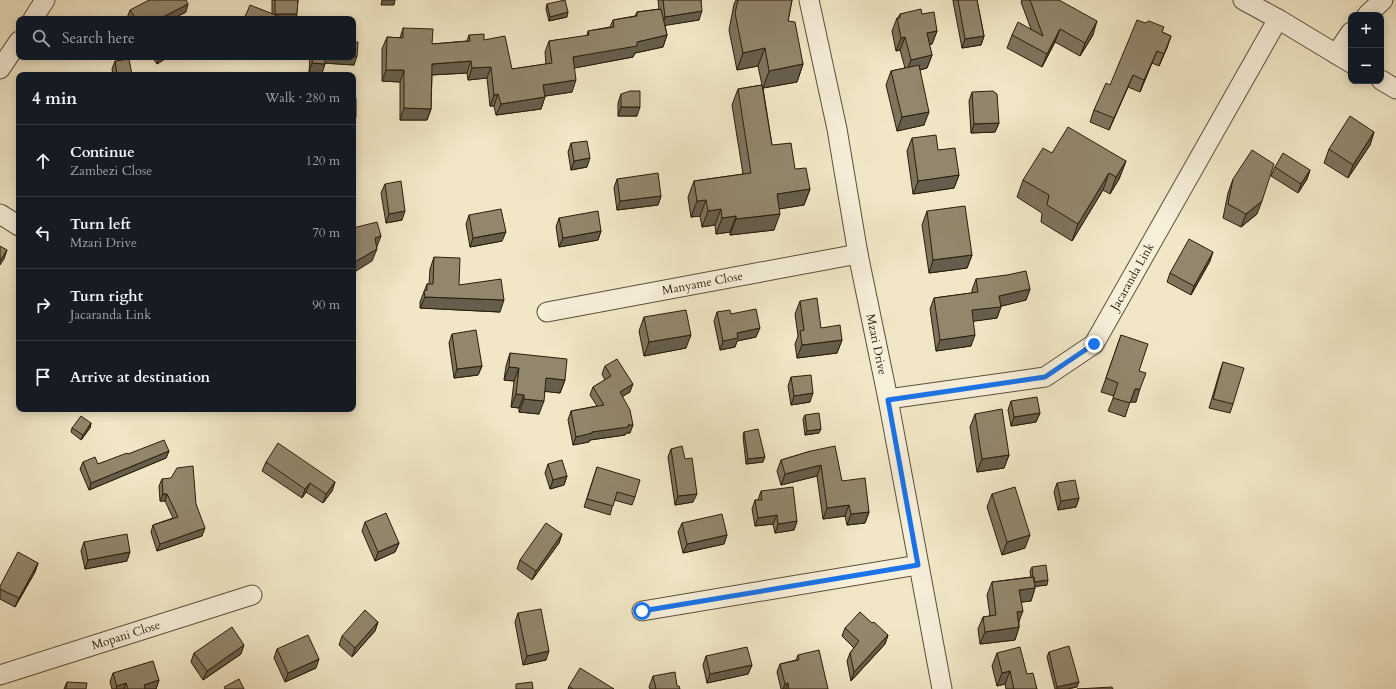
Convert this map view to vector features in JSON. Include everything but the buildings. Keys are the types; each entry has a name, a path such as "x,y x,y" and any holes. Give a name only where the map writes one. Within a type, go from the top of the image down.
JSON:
{"street":[{"path":"35,16 45,0"},
{"name":"Mzari Drive","path":"809,0 837,129 858,254 888,400 942,689"},
{"path":"1243,0 1343,58 1348,42"},
{"path":"1370,12 1383,0"},
{"name":"Jacaranda Link","path":"888,400 1045,377 1094,344 1278,19"},
{"path":"0,69 16,45"},
{"path":"1384,82 1396,89"},
{"path":"0,214 16,224"},
{"name":"Manyame Close","path":"547,312 858,254"},
{"path":"642,611 918,565"},
{"name":"Mopani Close","path":"0,675 252,595"}],"route":[{"path":"642,611 918,565 888,400 1045,377 1094,344"}]}
